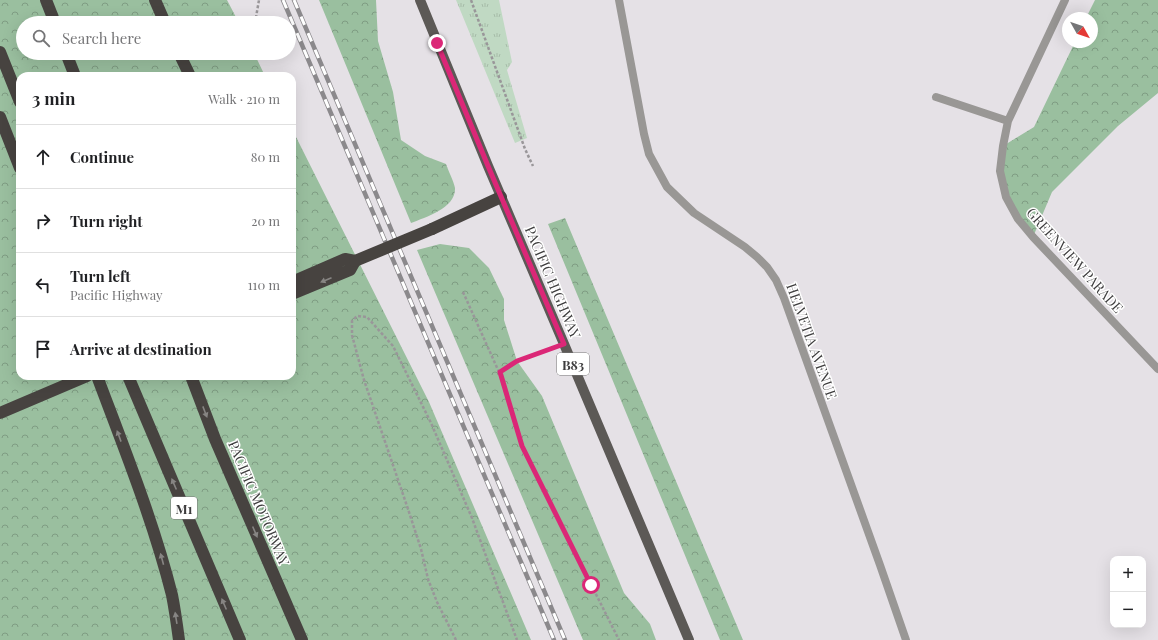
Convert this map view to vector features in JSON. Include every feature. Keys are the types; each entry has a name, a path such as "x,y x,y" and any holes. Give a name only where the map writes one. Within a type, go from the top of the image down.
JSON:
{"highway":[{"path":"46,0 52,16"},
{"path":"155,0 162,16"},
{"path":"0,52 16,92"},
{"path":"69,60 73,72"},
{"path":"182,60 188,72"},
{"path":"0,118 16,158"},
{"path":"296,280 345,259 355,261 501,198"},
{"path":"296,292 350,270 355,261"},
{"path":"296,272 311,274"},
{"path":"0,413 78,380"},
{"path":"99,380 134,474 159,550 172,596 179,640"},
{"name":"M1","path":"130,380 240,640"},
{"name":"PACIFIC MOTORWAY","path":"193,380 215,439 302,640"}],"main road":[{"name":"PACIFIC HIGHWAY","path":"420,0 501,198 689,640"}],"street":[{"name":"HELVETIA AVENUE","path":"619,0 649,154 667,187 678,199 694,213 745,247 767,267 776,280 906,640"},
{"name":"GREENVIEW PARADE","path":"1065,0 1008,121 1000,171 1006,197 1018,219 1033,237 1158,369"},
{"path":"936,97 1008,121"}],"path":[{"path":"256,16 259,0"},
{"path":"471,0 533,166"},
{"path":"463,292 500,372 522,446 619,640"},
{"path":"456,640 437,602 428,579 421,549 408,508 364,380 352,334 352,321 357,316 367,317 393,346 404,367 431,423 472,518 517,640"},
{"path":"500,372 517,361 564,344"}],"green space":[{"path":"0,0 227,0 235,16 16,16 16,60 257,60 263,72 16,72 16,380 296,380 296,137 429,402 531,640 0,640"},
{"path":"319,0 376,0 378,41 393,92 401,140 425,156 446,164 455,188 451,201 432,215 411,223"},
{"path":"456,0 499,0 512,62 507,70 527,138 515,143"},
{"path":"1095,0 1158,0 1158,93 1118,126 1052,192 1033,237 1018,219 1000,171 1003,146 1034,127 1072,48 1098,48 1098,12 1089,12"},
{"path":"565,218 743,640 720,640 548,224"},
{"path":"440,244 469,248 489,268 504,299 504,320 517,361 542,396 624,593 650,624 656,640 583,640 417,250"}],"railway":[{"path":"283,0 290,16"},
{"path":"294,0 565,640"},
{"path":"296,31 554,640"}],"route":[{"path":"437,43 564,344 517,361 500,372 522,446 591,585"}]}
